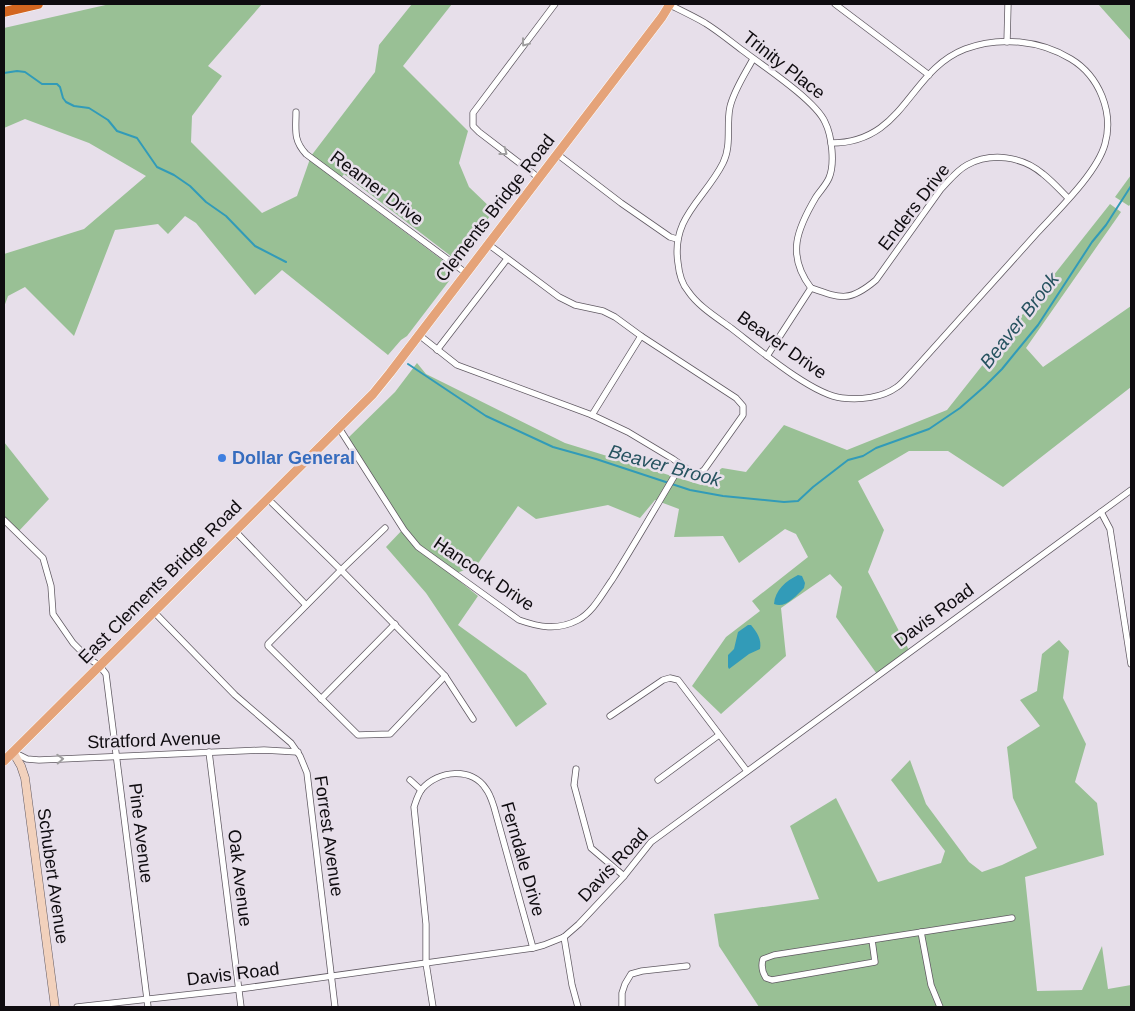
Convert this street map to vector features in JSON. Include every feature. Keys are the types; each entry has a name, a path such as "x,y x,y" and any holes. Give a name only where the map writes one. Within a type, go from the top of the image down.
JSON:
{"highway":[{"path":"4,12 38,4"}],"main road":[{"name":"Clements Bridge Road","path":"339,428 373,394 419,335 669,4"},
{"name":"East Clements Bridge Road","path":"4,761 339,428"}],"street":[{"path":"539,178 479,132 474,126 474,112 555,4"},
{"name":"Trinity Place","path":"669,4 707,24 754,59 820,113 826,124 831,143 832,158 829,177 799,230 796,243 798,265 811,288"},
{"path":"835,4 929,75"},
{"path":"1008,4 1008,42"},
{"name":"Beaver Drive","path":"754,59 735,92 730,107 728,148 723,162 681,224 677,240 677,261 681,279 688,292 708,310 767,356 815,388 843,398 866,398 897,388 919,364 1097,164 1105,143 1106,107 1102,93 1093,80 1076,62 1057,51 1038,45 1008,42 985,44 964,50 941,64 929,75 897,115 880,130 855,141 831,143"},
{"name":"Reamer Drive","path":"296,112 298,146 306,154 466,273"},
{"path":"557,154 621,203 677,240"},
{"name":"Enders Drive","path":"811,288 835,297 855,295 865,289 876,280 941,190 966,165 992,156 1017,160 1043,174 1068,198"},
{"path":"419,335 457,365 592,415 628,432 694,473 704,470 742,415 743,406 736,398 641,336 615,316 603,311 575,305 559,297 488,244"},
{"path":"437,350 507,259"},
{"path":"767,356 811,288"},
{"path":"592,415 641,336"},
{"name":"Hancock Drive","path":"339,428 404,530 418,547 519,620 533,625 554,628 579,620 594,606 625,559 681,465"},
{"name":"Davis Road","path":"78,1007 239,989 533,948 564,937 579,924 624,876 651,842 1131,490"},
{"path":"268,499 445,676 473,719"},
{"path":"1102,512 1110,528 1131,664"},
{"path":"4,520 43,558 51,586 53,614 73,643 99,665"},
{"path":"385,528 306,605 268,646 358,735 390,734 445,676"},
{"path":"235,531 306,605"},
{"name":"Forrest Avenue","path":"154,612 235,695 291,743 298,752 307,773 335,1007"},
{"path":"321,699 395,624"},
{"name":"Pine Avenue","path":"99,665 106,674 148,1007"},
{"path":"610,716 663,680 670,678 678,680 747,771"},
{"path":"658,780 719,735"},
{"name":"Stratford Avenue","path":"13,752 27,759 39,760 264,750 298,752"},
{"name":"Schubert Avenue","path":"13,752 25,778 55,1007"},
{"name":"Oak Avenue","path":"209,752 241,1007"},
{"path":"576,769 574,785 591,848 624,876"},
{"name":"Ferndale Drive","path":"421,790 435,779 449,774 463,774 476,779 486,789 494,807 533,948"},
{"path":"410,780 421,790 414,807 426,924 426,963 433,1007"},
{"path":"872,940 876,962 772,980 766,978 763,974 761,964 763,959 774,954 1012,918"},
{"path":"921,932 932,984 940,1007"},
{"path":"564,937 572,985 578,1007"},
{"path":"622,1007 624,984 631,974 687,966"}],"green space":[{"path":"110,4 262,4 208,66 222,76 192,116 191,142 262,213 297,196 311,156 375,72 379,45 412,4 452,4 403,66 468,131 459,163 469,187 494,211 456,260 344,174 338,182 449,265 451,275 449,281 407,336 388,355 282,270 255,295 196,223 185,216 168,234 158,224 115,230 74,336 25,287 8,296 4,307 4,254 84,229 146,176 89,143 25,119 4,128 4,28"},
{"path":"1098,4 1131,4 1131,41"},
{"path":"1131,175 1131,203 1129,206 1115,197"},
{"path":"1110,204 1121,212 1026,348 1043,367 1131,306 1131,387 1003,487 948,451 909,451 858,481 884,530 868,572 909,650 877,674 836,617 842,587 830,574 781,608 786,656 721,714 692,686 726,637 760,611 752,601 808,557 796,534 785,529 739,563 723,536 674,537 679,509 655,500 640,518 608,505 536,519 518,506 477,565 452,575 478,596 458,625 526,674 547,704 516,727 426,593 386,547 405,527 347,439 395,392 417,363 426,374 565,443 701,485 722,468 746,472 784,425 847,450 947,410"},
{"path":"4,442 49,499 17,533 4,518"},
{"path":"1059,640 1069,651 1063,698 1086,744 1075,782 1097,803 1104,855 1025,877 1037,991 1082,990 1102,946 1108,989 1131,985 1131,1007 759,1007 719,946 714,914 819,899 790,826 836,798 878,882 941,863 945,851 891,780 910,760 926,804 969,862 982,872 1002,865 1037,848 1013,798 1007,747 1040,726 1020,700 1037,691 1042,654"}],"water":[{"path":"798,575 802,576 805,583 804,588 786,603 782,605 774,604 776,594 782,586"},
{"path":"751,625 759,636 760,649 749,654 729,669 728,655 734,649 738,632"}],"waterway":[{"name":"Beaver Brook","path":"4,73 25,72 42,84 57,84 66,102 74,106 89,108 108,120 117,131 137,138 157,167 174,175 190,186 206,202 226,216 255,246 286,262"},
{"name":"Beaver Brook","path":"408,364 486,416 553,447 690,490 723,496 784,502 798,501 848,460 863,456 876,448 929,429 960,408 985,386 1002,369 1038,325 1131,186"}],"place":[{"name":"Dollar General","path":"222,458"}]}
